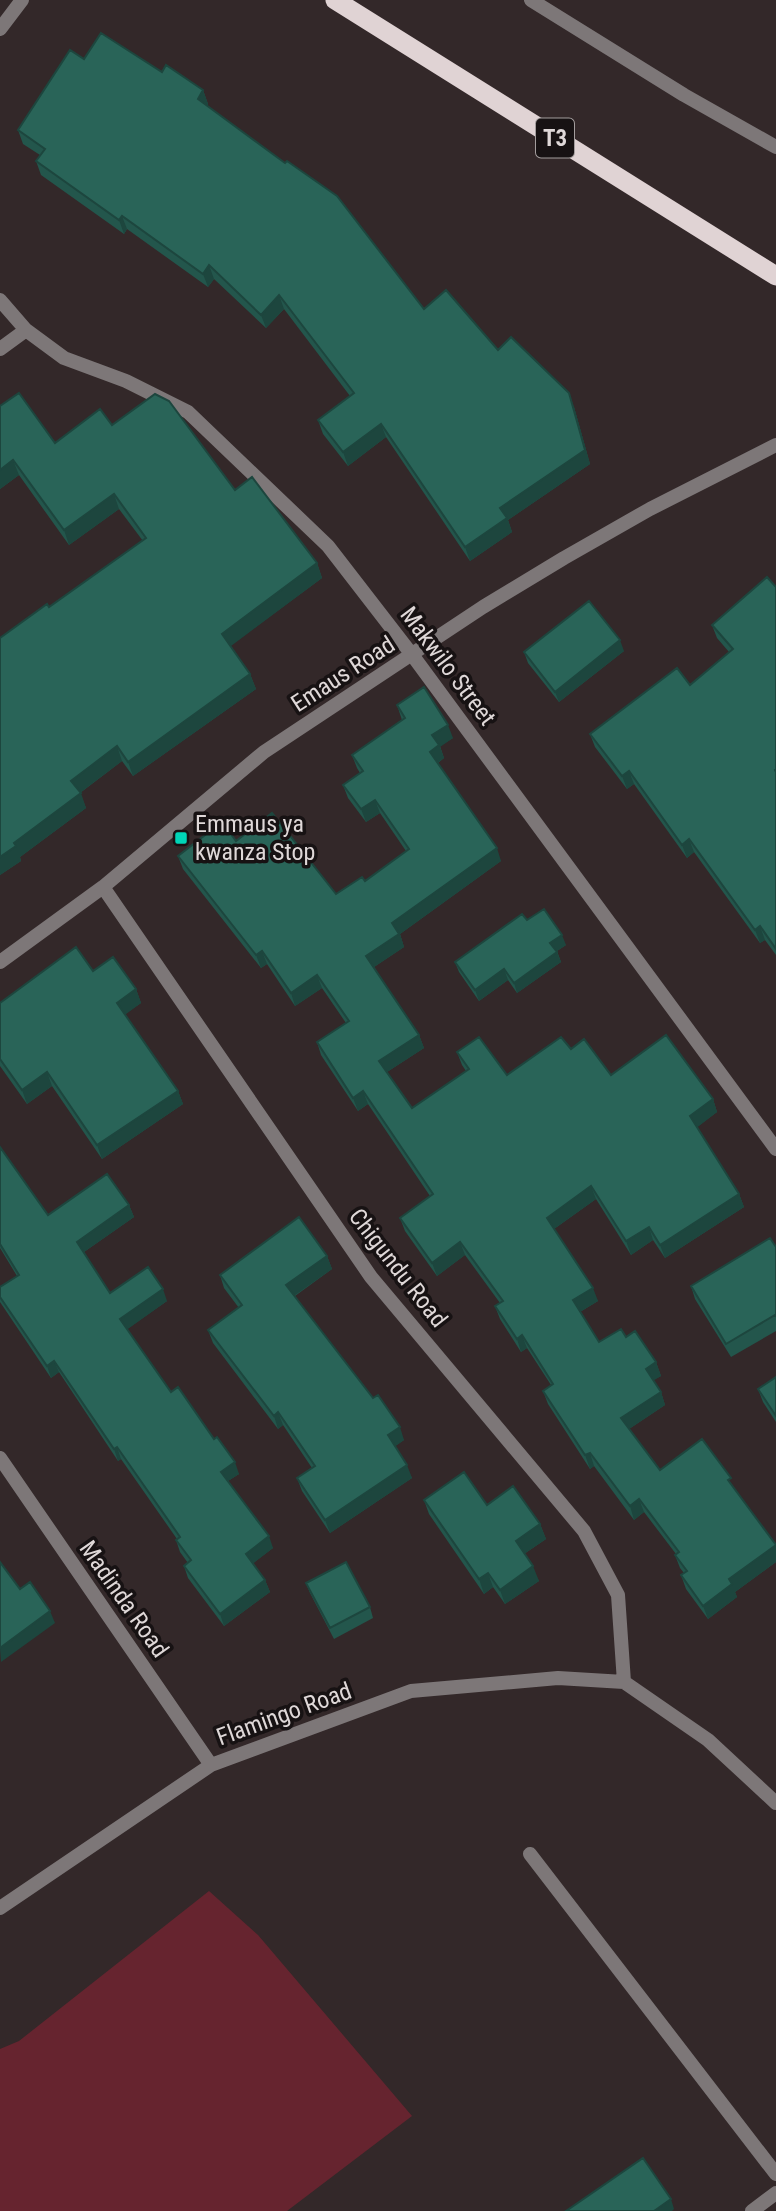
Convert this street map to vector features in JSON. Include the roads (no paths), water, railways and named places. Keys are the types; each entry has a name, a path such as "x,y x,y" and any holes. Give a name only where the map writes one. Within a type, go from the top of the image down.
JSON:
{"highway":[{"name":"T3","path":"335,0 776,276"}],"street":[{"path":"0,29 22,0"},
{"path":"531,0 684,95 776,147"},
{"name":"Makwilo Street","path":"0,300 26,330 64,358 126,381 188,412 328,546 413,656 776,1149"},
{"path":"0,348 26,330"},
{"name":"Emaus Road","path":"0,962 103,887 264,752 413,656 483,607 564,558 650,509 776,445"},
{"name":"Chigundu Road","path":"103,887 371,1277 584,1531 618,1595 624,1682"},
{"name":"Madinda Road","path":"0,1458 211,1765"},
{"name":"Flamingo Road","path":"0,1908 211,1765 411,1691 558,1678 624,1682"},
{"path":"624,1682 708,1740 776,1803"},
{"path":"530,1854 776,2175"},
{"path":"752,2211 776,2193"}],"place":[{"name":"Emmaus ya kwanza Stop","path":"181,838"}]}
